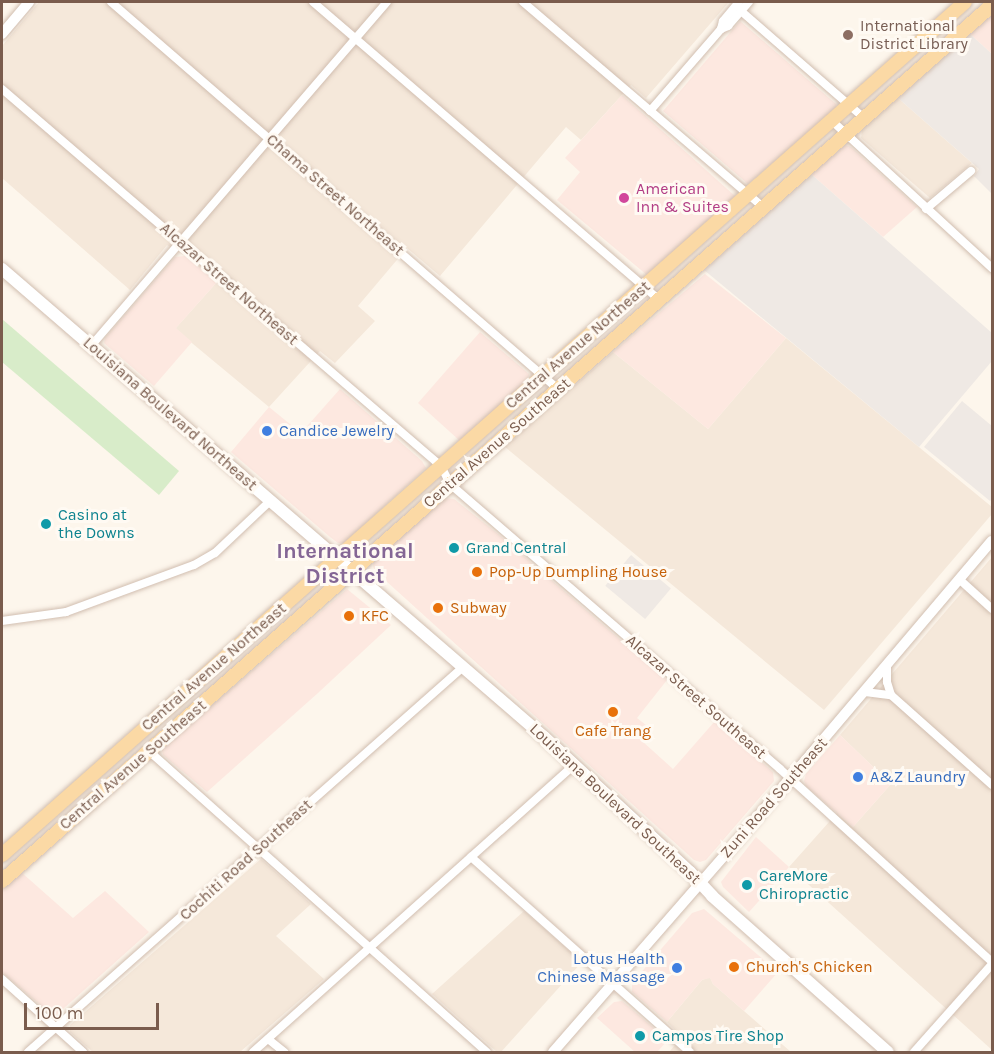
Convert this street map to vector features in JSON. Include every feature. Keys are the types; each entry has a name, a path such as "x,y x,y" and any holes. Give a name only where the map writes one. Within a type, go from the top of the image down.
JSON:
{"main road":[{"name":"Central Avenue Northeast","path":"2,855 965,2"},
{"name":"Central Avenue Southeast","path":"2,881 993,5"},
{"name":"Louisiana Boulevard Northeast","path":"2,269 338,559"},
{"name":"Louisiana Boulevard Southeast","path":"338,559 574,765 701,883 712,896 888,1053"}],"street":[{"path":"2,34 29,2"},
{"name":"Chama Street Northeast","path":"111,2 558,389"},
{"path":"314,2 659,300"},
{"path":"91,346 387,2"},
{"path":"523,2 763,207"},
{"path":"737,5 749,2"},
{"path":"650,111 721,29 728,26 737,5"},
{"path":"737,5 864,118"},
{"name":"Alcazar Street Northeast","path":"2,89 441,466 450,484"},
{"path":"831,120 993,268"},
{"path":"926,209 971,171"},
{"name":"Alcazar Street Southeast","path":"450,484 790,779 993,963"},
{"path":"2,621 66,612 194,565 215,553 270,501"},
{"name":"Zuni Road Southeast","path":"553,1053 614,985 993,541"},
{"path":"960,580 993,609"},
{"path":"887,666 887,681 891,695 993,785"},
{"name":"Cochiti Road Southeast","path":"28,1053 463,667"},
{"path":"865,692 891,695"},
{"path":"150,752 487,1053"},
{"path":"253,1053 574,765"},
{"path":"471,857 690,1053"},
{"path":"914,1053 993,963"},
{"path":"2,979 83,1053"},
{"path":"268,1039 284,1053"}],"shaded area":[{"path":"39,2 729,2 646,98 631,85 581,140 566,127 440,276 407,248 358,306 375,321 335,363 320,351 269,407 175,329 217,282 185,256 167,245 130,290 2,178 2,46"},
{"path":"992,14 992,54 970,34"},
{"path":"740,21 836,104 836,108 748,184 663,111"},
{"path":"970,34 992,54 992,194 974,176 979,169 898,98"},
{"path":"622,95 735,196 647,275 557,200 580,172 565,158"},
{"path":"898,98 972,163 930,198 861,138 862,129"},
{"path":"845,145 851,147 917,207 883,237 811,174"},
{"path":"811,174 992,333 992,361 919,447 704,270"},
{"path":"185,256 217,282 176,328 192,342 154,386 104,343 105,338 175,257"},
{"path":"705,274 786,338 708,429 613,352"},
{"path":"480,332 529,374 528,380 460,441 418,403"},
{"path":"786,338 992,507 992,514 824,710 505,447 613,352 708,429"},
{"path":"340,389 422,461 426,468 344,543 338,543 330,537 231,452 269,407 301,433"},
{"path":"962,401 992,426 992,499 990,501 924,447"},
{"path":"445,498 454,499 498,534 667,680 637,718 651,729 642,741 673,769 715,721 773,772 774,781 706,860 700,862 694,860 375,571 374,561"},
{"path":"631,555 671,588 645,619 605,586"},
{"path":"992,557 992,1050 789,867 837,813 853,827 891,784 840,735"},
{"path":"347,589 391,625 318,693 207,792 163,755 162,750 166,745"},
{"path":"840,735 891,784 853,827 806,786 804,781 806,774"},
{"path":"756,837 789,867 749,912 723,887 721,882"},
{"path":"261,859 311,904 276,936 324,979 240,1052 93,1052 70,1032 70,1025"},
{"path":"21,872 73,918 105,891 149,932 54,1017 2,972 2,890"},
{"path":"704,909 778,972 744,1011 713,984 710,978 702,980 667,1022 632,992 632,983 692,913"},
{"path":"524,911 582,962 501,1052 497,1052 432,994"},
{"path":"710,977 713,984 791,1052 669,1052 682,1037 667,1022 702,980"},
{"path":"622,1001 668,1040 657,1052 635,1052 597,1018 614,1002"}],"green space":[{"path":"2,319 179,471 159,495 2,362"}],"place":[{"name":"International District Library","path":"848,35"},
{"name":"American Inn & Suites","path":"624,198"},
{"name":"Candice Jewelry","path":"267,431"},
{"name":"Casino at the Downs","path":"46,524"},
{"name":"Grand Central","path":"454,548"},
{"name":"Pop-Up Dumpling House","path":"477,572"},
{"name":"Subway","path":"438,608"},
{"name":"KFC","path":"349,616"},
{"name":"Cafe Trang","path":"613,712"},
{"name":"A&Z Laundry","path":"858,777"},
{"name":"CareMore Chiropractic","path":"747,885"},
{"name":"Church's Chicken","path":"734,967"},
{"name":"Lotus Health Chinese Massage","path":"677,968"},
{"name":"Campos Tire Shop","path":"640,1036"}],"district":[{"name":"International District","path":"345,564"}]}
